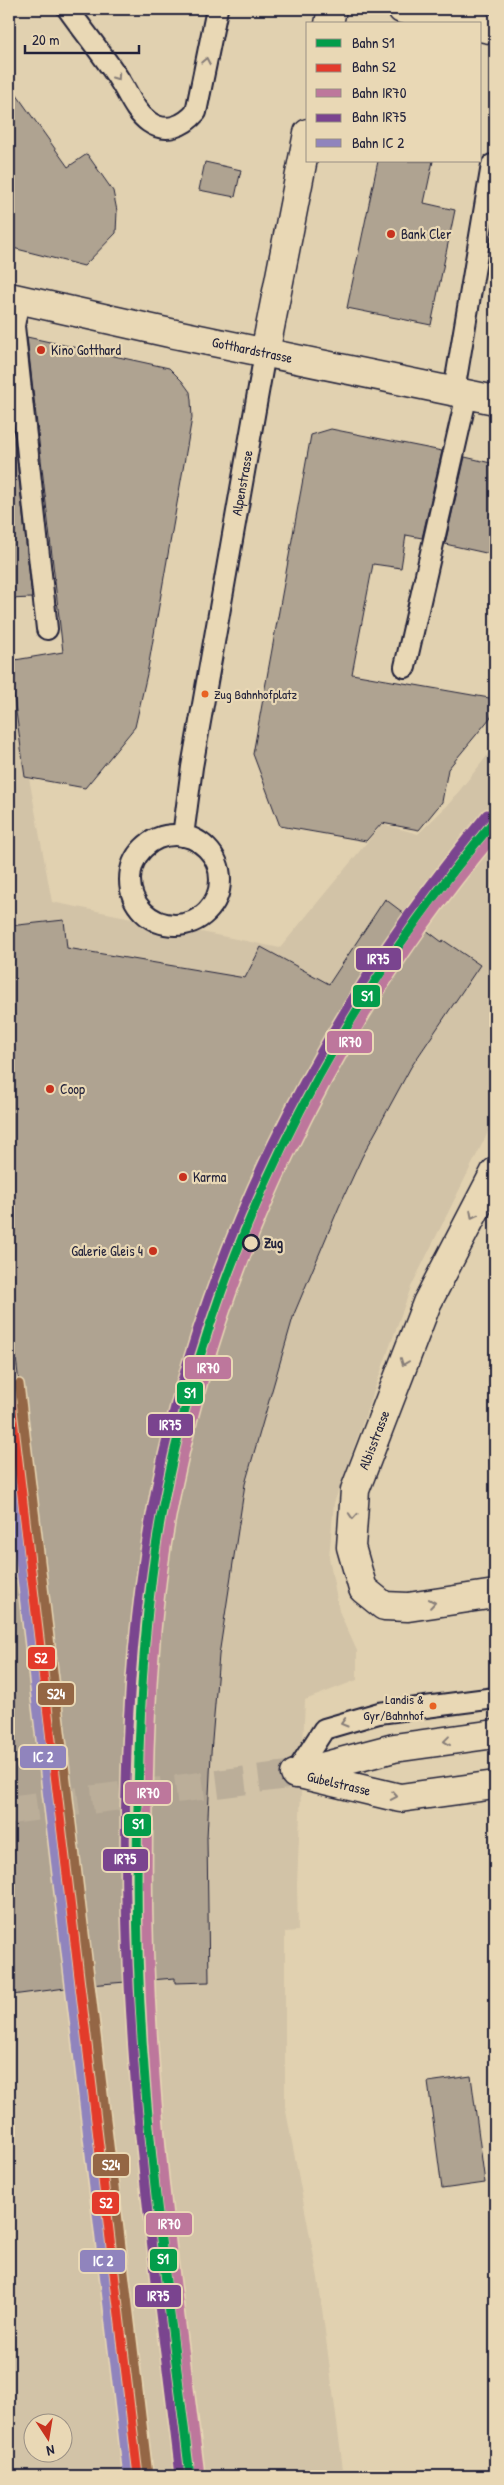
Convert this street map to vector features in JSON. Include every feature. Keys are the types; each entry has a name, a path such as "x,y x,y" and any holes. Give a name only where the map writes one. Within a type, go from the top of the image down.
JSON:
{"street":[{"path":"402,9 459,22"},
{"path":"482,27 495,30"},
{"name":"Alpenstrasse","path":"265,353 306,143"},
{"name":"Gotthardstrasse","path":"14,298 265,353 495,400"},
{"name":"Albisstrasse","path":"495,1172 427,1303 358,1481 355,1490 351,1547 363,1589 384,1606 408,1607 495,1594"},
{"name":"Gubelstrasse","path":"295,1774 394,1748 495,1734"},
{"name":"Gubelstrasse","path":"295,1774 400,1798 495,1785"}],"lane":[{"path":"68,9 120,81 140,114 150,123 161,128 176,127 187,123 196,112 217,9"},
{"path":"405,667 461,392 492,165"},
{"path":"14,298 14,326 47,628"},
{"name":"Alpenstrasse","path":"183,836 192,767 265,353"},
{"path":"168,836 183,836 198,842 209,852 217,865 220,880 217,895 204,913 185,924 170,925 156,922 145,914 136,903 130,890 130,876 133,863 141,850 153,841 168,836"},
{"path":"295,1774 324,1729 379,1713 495,1698"}],"shaded area":[{"path":"9,670 52,902 280,948 382,824 418,834 448,805 495,746 495,1118 411,1287 334,1503 329,1557 339,1611 357,1651 357,1680 305,1700 297,1884 298,1931 285,1932 285,2106 318,2278 343,2469 320,2474 320,2476 9,2476"}],"building":[{"path":"9,84 68,167 87,154 113,191 117,211 116,233 84,266 9,247"},
{"path":"205,162 241,170 235,197 199,190"},
{"path":"378,162 433,162 424,203 455,210 431,325 347,308"},
{"path":"27,337 169,368 190,392 192,418 147,674 135,727 85,788 25,777 9,661 63,652"},
{"path":"9,387 32,598 9,599"},
{"path":"331,429 442,451 422,538 406,535 401,568 373,564 352,674 495,699 495,712 448,769 442,802 419,830 382,823 366,841 280,826 253,754 311,435"},
{"path":"465,457 495,464 495,555 445,544"},
{"path":"385,899 442,942 443,940 480,965 411,1067 362,1157 339,1207 294,1314 245,1484 219,1655 211,1753 207,1838 209,1982 175,1983 175,1978 89,1985 12,1995 9,1972 9,1579 42,1577 9,1299 9,926 64,920 67,948 245,978 261,947 329,984"},
{"path":"471,2076 485,2183 442,2189 428,2082"}],"tunnel":[{"path":"9,1810 295,1774"}],"rail line":[{"name":"IR75","path":"180,2476 138,2117 127,1930 125,1861 128,1723 140,1587 150,1521 170,1424 198,1329 232,1236 272,1145 318,1057 369,972 426,891 487,814"},
{"name":"S1","path":"190,2476 153,2169 138,1968 137,1837 141,1695 150,1587 161,1516 182,1421 209,1327 243,1235 283,1146 328,1060 379,976 434,896 495,820"},
{"name":"IR70","path":"200,2475 174,2268 158,2113 152,2029 147,1899 151,1694 160,1587 171,1517 191,1424 218,1333 251,1243 289,1155 333,1070 382,988 436,910 495,835"},
{"name":"S2","path":"9,1385 138,2476"}],"transit line":[{"name":"S24","path":"19,1384 148,2475"},
{"path":"9,1468 128,2476"}],"place":[{"name":"Bank Cler","path":"391,234"},
{"name":"Kino Gotthard","path":"41,350"},
{"name":"Zug Bahnhofplatz","path":"205,694"},
{"name":"Coop","path":"50,1089"},
{"name":"Karma","path":"183,1177"},
{"name":"Zug","path":"251,1243"},
{"name":"Galerie Gleis 4","path":"153,1251"},
{"name":"Landis & Gyr/Bahnhof","path":"433,1706"}]}
